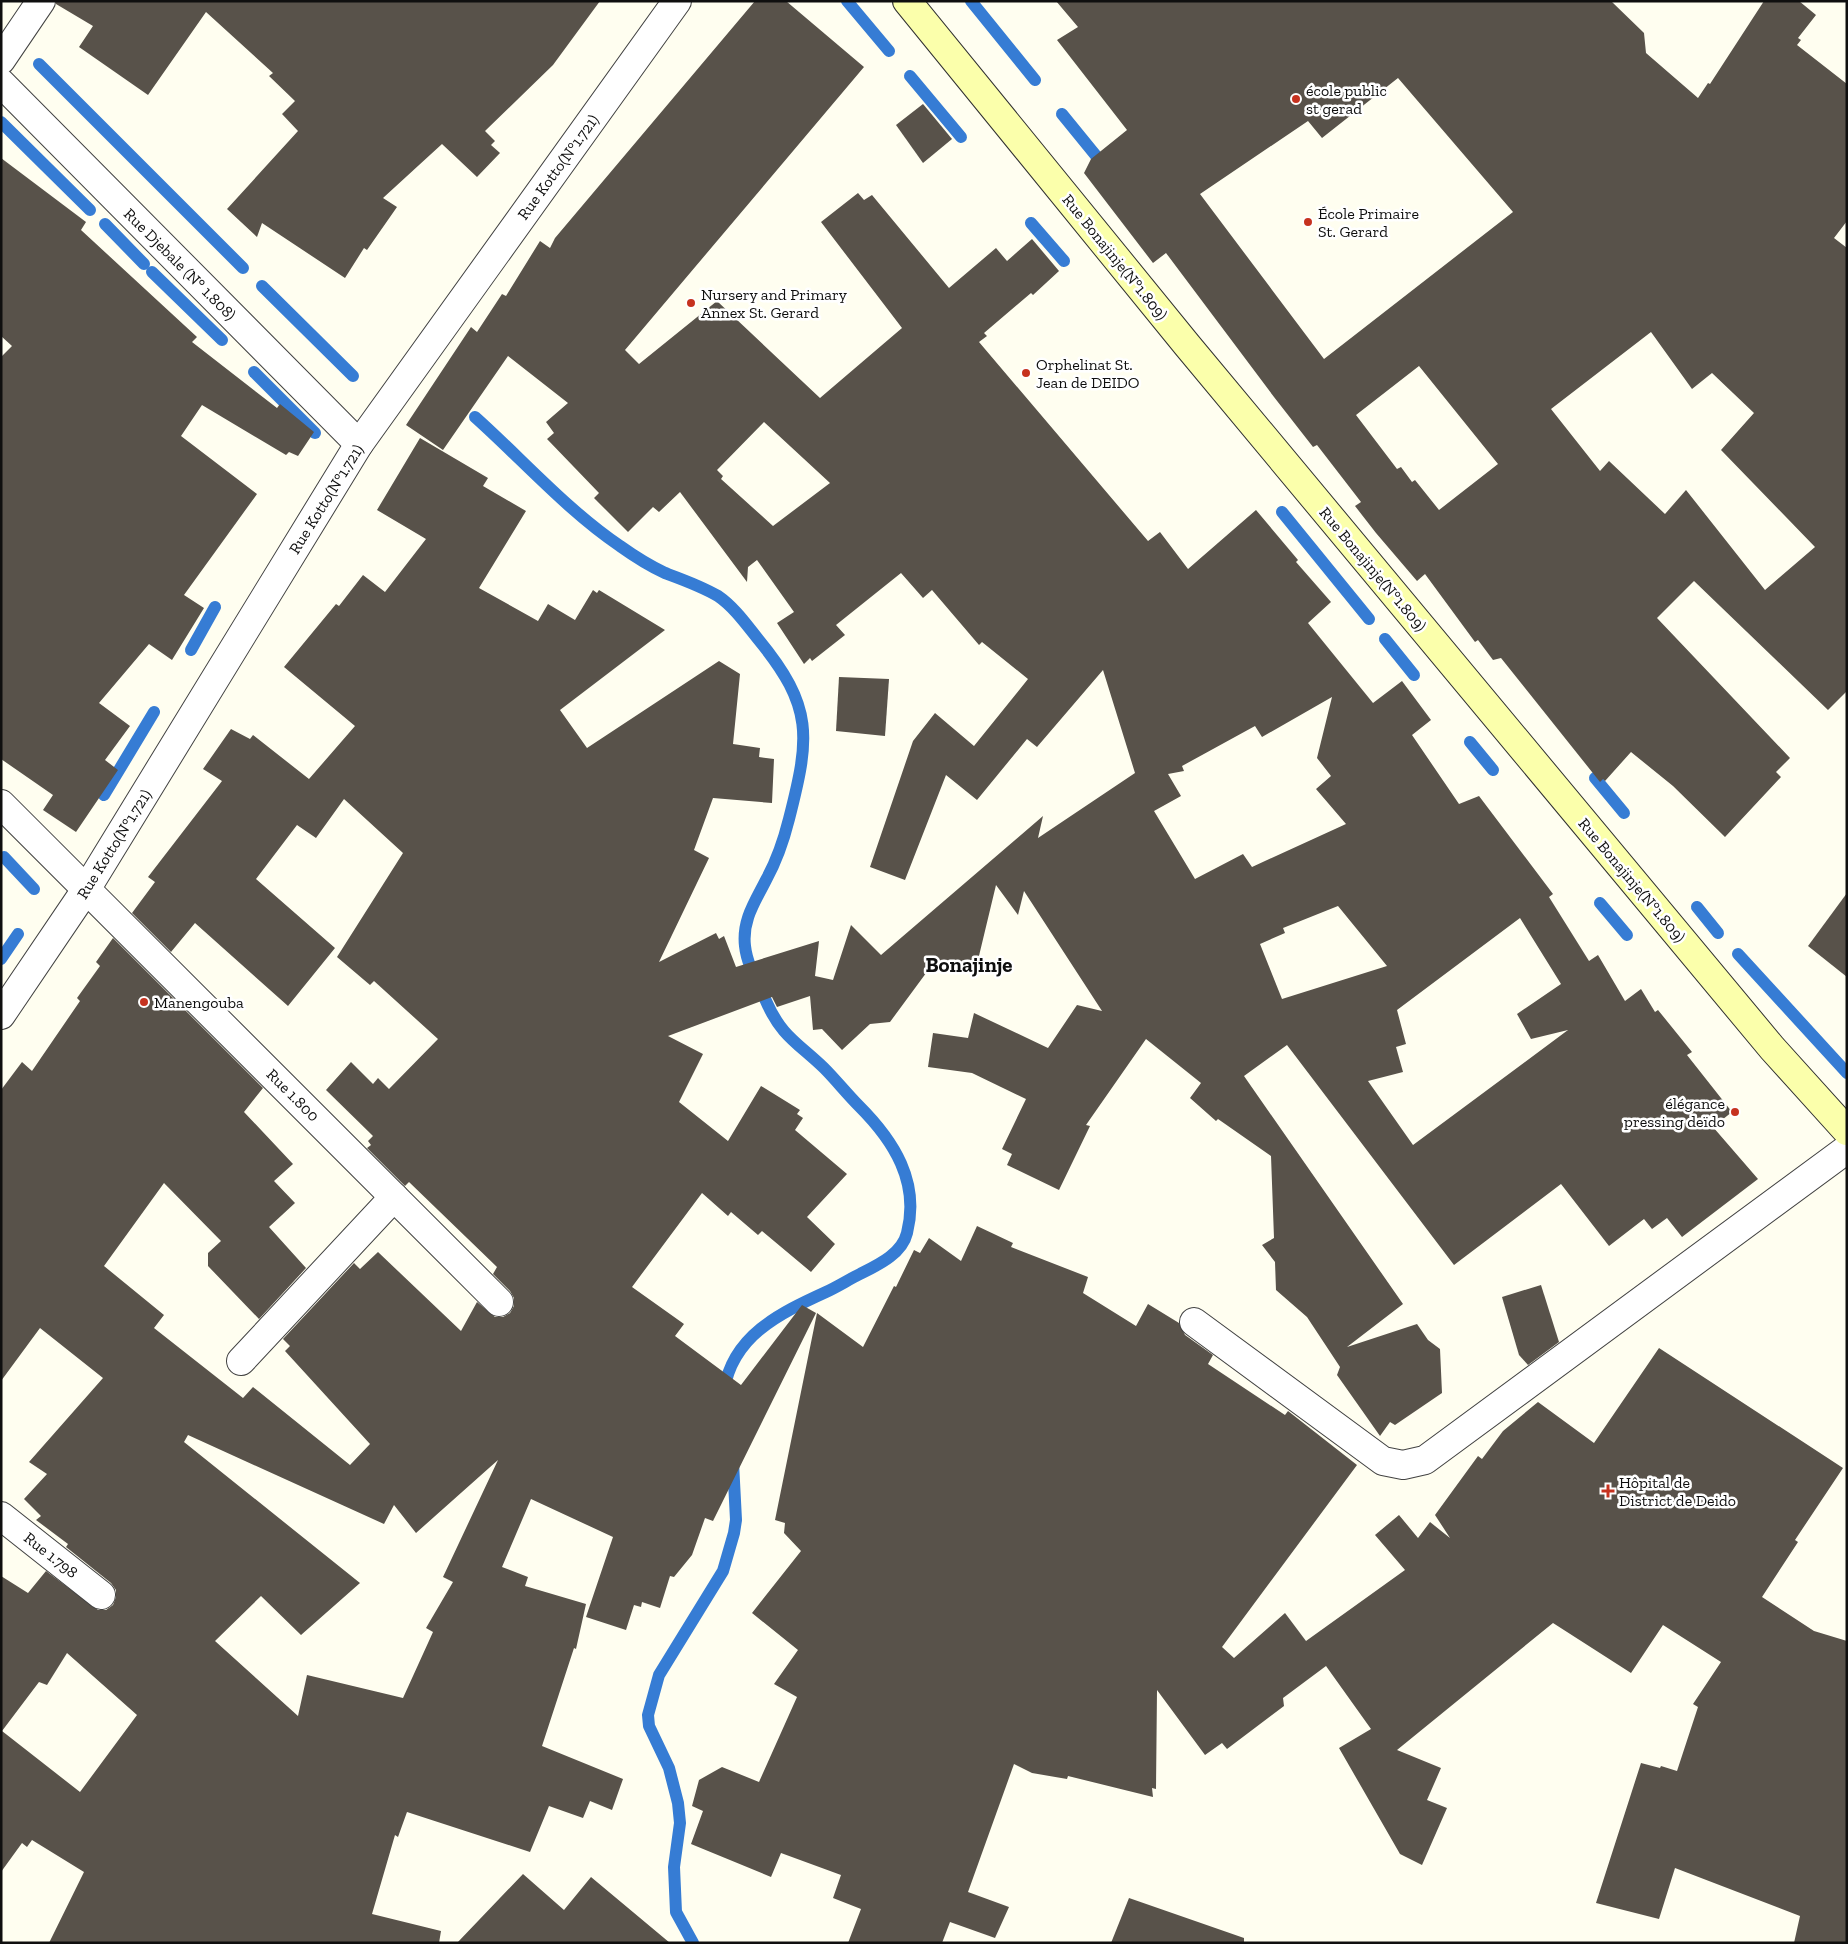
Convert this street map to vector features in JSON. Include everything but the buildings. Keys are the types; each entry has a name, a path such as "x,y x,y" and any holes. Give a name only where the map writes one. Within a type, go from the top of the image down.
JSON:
{"main road":[{"name":"Rue Bonajinje(N°1.809)","path":"906,1 1237,406 1772,1048 1847,1131"}],"street":[{"path":"1,60 41,1"},
{"name":"Rue Kotto(N°1.721)","path":"1,1015 87,888 359,444 677,1"},
{"name":"Rue Djebale (N° 1.808)","path":"1,83 359,444"},
{"name":"Rue 1.800","path":"1,804 87,888 498,1302"},
{"path":"1194,1322 1383,1461 1403,1465 1425,1460 1847,1149"},
{"path":"241,1361 394,1197"},
{"name":"Rue 1.798","path":"1,1516 101,1594"}],"waterway":[{"path":"847,1 889,51"},
{"path":"971,1 1035,80"},
{"path":"39,64 243,268"},
{"path":"910,76 961,137"},
{"path":"1062,114 1106,168"},
{"path":"1,122 90,210"},
{"path":"1031,223 1064,261"},
{"path":"105,224 144,264"},
{"path":"152,272 222,340"},
{"path":"262,286 353,376"},
{"path":"254,372 315,433"},
{"path":"475,417 563,501 625,550 665,573 705,589 729,605 776,663 789,684 798,704 803,744 796,791 779,850 770,873 747,919 745,928 746,953 753,974 772,1013 784,1031 815,1059 872,1119 893,1148 907,1180 910,1214 907,1233 895,1253 874,1267 776,1318 748,1341 737,1355 729,1372 724,1391"},
{"path":"1282,512 1369,619"},
{"path":"191,650 215,607"},
{"path":"1385,639 1414,675"},
{"path":"104,795 154,712"},
{"path":"1470,742 1493,770"},
{"path":"1595,778 1624,813"},
{"path":"4,857 34,889"},
{"path":"1600,903 1627,935"},
{"path":"1697,907 1718,933"},
{"path":"1,959 18,934"},
{"path":"1738,954 1847,1073"},
{"path":"693,1943 676,1912 674,1867 680,1823 678,1803 669,1768 649,1726 648,1715 659,1675 723,1571 736,1520 733,1462"}],"place":[{"name":"école public st gerad","path":"1296,99"},
{"name":"École Primaire St. Gerard","path":"1308,222"},
{"name":"Nursery and Primary Annex St. Gerard","path":"691,303"},
{"name":"Orphelinat St. Jean de DEIDO","path":"1026,373"},
{"name":"Manengouba","path":"144,1002"},
{"name":"élégance pressing deïdo","path":"1735,1112"},
{"name":"Hôpital de District de Deido","path":"1608,1491"}],"district":[{"name":"Bonajinje","path":"969,964"}]}
